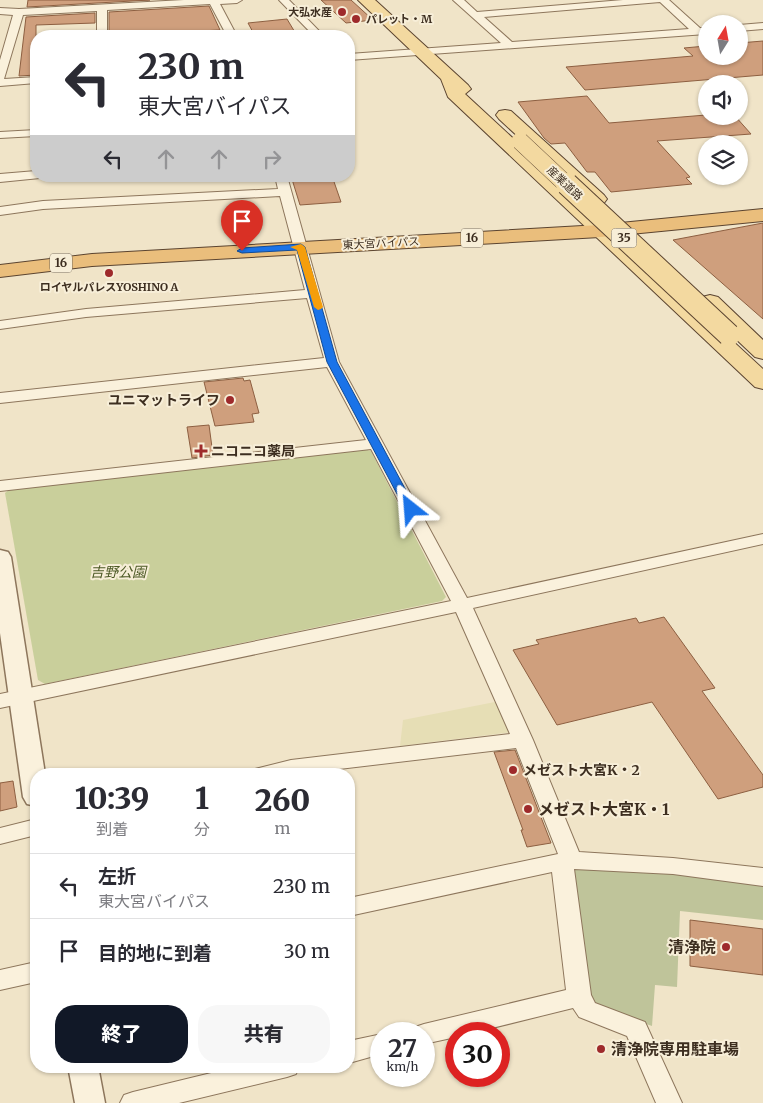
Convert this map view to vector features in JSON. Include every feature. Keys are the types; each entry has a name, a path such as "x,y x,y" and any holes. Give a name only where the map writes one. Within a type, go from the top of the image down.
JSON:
{"highway":[{"name":"東大宮バイパス","path":"623,223 763,204"},
{"name":"東大宮バイパス","path":"0,260 107,248 300,242 763,215"},
{"name":"東大宮バイパス","path":"0,270 100,259 300,242"}],"main road":[{"name":"産業道路","path":"366,0 763,367"},
{"name":"35","path":"449,76 477,90"},
{"name":"35","path":"449,76 454,93 763,382"},
{"name":"35","path":"492,103 763,352"}],"street":[{"path":"0,11 18,12 238,0"},
{"path":"284,0 313,30"},
{"path":"458,0 509,45"},
{"path":"476,15 658,0"},
{"path":"663,0 698,28"},
{"path":"214,2 229,30"},
{"path":"102,7 102,30"},
{"path":"0,78 18,12"},
{"path":"748,27 763,26"},
{"path":"355,57 698,31"},
{"path":"0,83 30,80"},
{"path":"0,135 30,133"},
{"path":"0,178 30,176"},
{"path":"282,182 332,362 462,605 523,740 567,862 579,997 587,1010 636,1029 668,1103"},
{"path":"0,211 43,205 285,192"},
{"path":"0,325 86,313 314,294"},
{"path":"0,398 332,362"},
{"path":"0,486 376,444"},
{"path":"10,699 462,605 763,539"},
{"path":"0,557 10,699 30,774"},
{"path":"287,768 523,740"},
{"path":"0,836 30,828"},
{"path":"355,906 567,862 673,866 763,878"},
{"path":"0,980 30,973"},
{"path":"435,1031 579,997"},
{"path":"355,1050 370,1047"},
{"path":"84,1073 90,1103"},
{"path":"133,1103 258,1073"}],"shaded area":[{"path":"500,701 512,732 400,746 403,720"}],"green space":[{"name":"吉野公園","path":"364,449 371,451 446,597 442,601 45,684 38,680 5,493 10,489"},
{"path":"580,864 763,882 763,920 680,911 677,987 655,985 652,1026 601,1008 589,999 573,871"}],"building":[{"path":"28,0 150,0 27,7"},
{"path":"321,0 351,0 373,20 346,23"},
{"path":"209,6 220,30 109,30 109,12"},
{"path":"95,13 95,23 36,25 36,30 30,30 30,75 19,76 26,17"},
{"path":"287,19 294,30 252,30 248,23"},
{"path":"763,41 763,75 698,75 698,80 585,90 566,67 693,56 684,48 698,47 698,65 748,65 748,42"},
{"path":"587,96 609,123 698,116 698,125 743,125 751,134 698,135 698,138 657,141 690,177 686,178 692,184 611,192 595,172 587,172 565,143 551,144 544,138 518,102"},
{"path":"293,182 334,182 341,202 300,205"},
{"path":"763,223 763,319 673,240"},
{"path":"243,378 244,381 250,380 259,413 252,414 254,422 215,426 204,382"},
{"path":"209,425 213,455 192,458 187,427"},
{"path":"664,617 715,688 702,691 763,775 763,787 718,799 652,702 557,725 513,650 539,644 536,640 636,618 639,623"},
{"path":"515,750 551,843 527,847 521,830 523,830 494,752"},
{"path":"13,781 17,807 0,811 0,783"},
{"path":"690,920 763,929 763,975 690,966"}],"slow traffic":[{"path":"295,247 301,247 318,307"}],"place":[{"name":"大弘水産","path":"342,12"},
{"name":"パレット・M","path":"356,19"},
{"name":"ロイヤルパレスYOSHINO A","path":"109,273"},
{"name":"ユニマットライフ","path":"230,400"},
{"name":"ニコニコ薬局","path":"201,451"},
{"name":"メゼスト大宮K・2","path":"513,770"},
{"name":"メゼスト大宮K・1","path":"528,809"},
{"name":"清浄院","path":"726,947"},
{"name":"清浄院専用駐車場","path":"601,1049"}],"route":[{"path":"242,251 301,247 332,362 411,509"}]}
